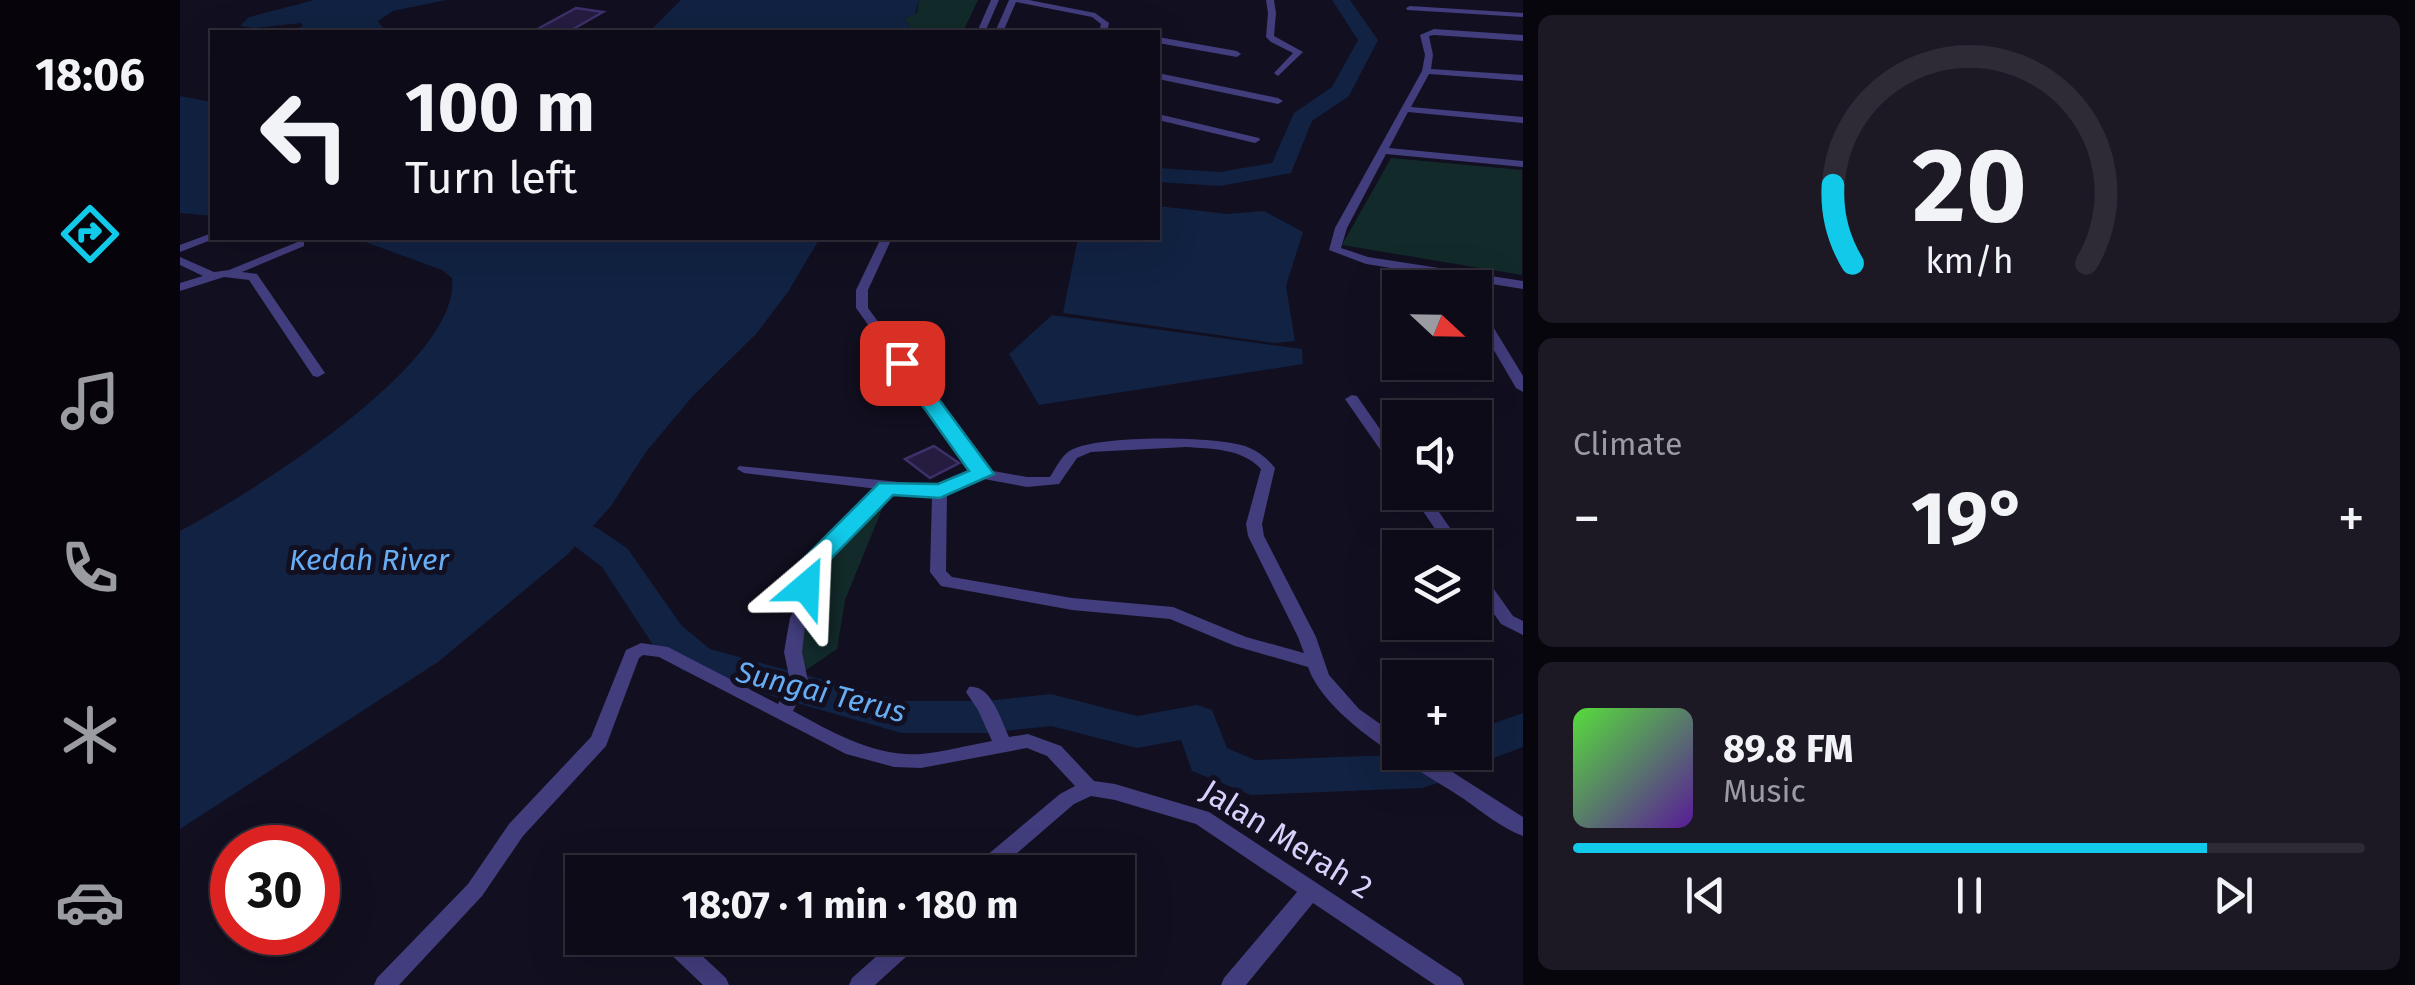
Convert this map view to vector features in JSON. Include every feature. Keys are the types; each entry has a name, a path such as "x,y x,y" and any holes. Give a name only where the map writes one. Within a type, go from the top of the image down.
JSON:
{"street":[{"path":"982,30 996,0"},
{"path":"1000,30 1014,0 1095,15 1105,23 1103,30"},
{"path":"1270,0 1269,36 1276,45 1299,52 1278,74"},
{"path":"1410,8 1522,15"},
{"path":"1410,270 1335,250 1341,228 1426,71 1429,54 1424,35 1434,32 1522,38"},
{"path":"1425,39 1522,46"},
{"path":"1160,40 1237,54"},
{"path":"1426,71 1522,78"},
{"path":"1160,76 1278,101"},
{"path":"1404,109 1522,120"},
{"path":"1160,117 1255,140"},
{"path":"1385,150 1522,164"},
{"path":"180,249 210,237"},
{"path":"885,240 862,290 862,308 982,474"},
{"path":"180,286 232,272 300,244"},
{"path":"180,261 213,276"},
{"path":"232,272 253,276 318,373"},
{"path":"1492,284 1522,286"},
{"path":"1492,336 1522,388"},
{"path":"1352,399 1382,442"},
{"path":"744,469 940,491 982,474 1027,482 1054,481 1072,455 1089,448 1200,442 1255,454 1268,468 1254,524 1256,536 1307,636 1314,662 1328,688 1353,714 1382,735"},
{"path":"785,709 799,681 793,662 798,618 806,602 804,572 887,488"},
{"path":"940,491 938,572 947,582 1072,604 1173,612 1241,642 1314,662"},
{"path":"1492,599 1507,620 1522,629"},
{"path":"385,985 475,890 516,830 599,741 632,654 641,649 662,651 785,709 846,747 894,760 921,761 999,738 1043,744 1089,788 1044,816 1000,855"},
{"path":"981,700 999,738"},
{"path":"1434,770 1522,828"},
{"name":"Jalan Merah 2","path":"1089,788 1202,818 1453,985"},
{"path":"1232,985 1312,889"},
{"path":"686,955 718,985"},
{"path":"860,985 893,955"}],"green space":[{"path":"919,0 978,0 964,30 908,30 904,19 917,12"},
{"path":"1391,158 1522,170 1522,275 1342,245"},
{"path":"887,497 845,600 837,649 806,670 797,661 810,575 843,532"}],"water":[{"path":"314,0 446,0 393,11 378,21 384,30 294,30 303,26 301,23 240,26 249,17"},
{"path":"681,0 919,0 915,14 904,19 908,30 651,30"},
{"path":"180,96 210,102 210,216 180,213"},
{"path":"1160,206 1228,214 1264,211 1303,232 1286,286 1295,341 1274,343 1063,313 1078,240 1160,240"},
{"name":"Kedah River","path":"360,240 819,240 788,292 756,334 692,397 646,452 611,506 568,554 438,662 180,829 180,531 299,458 388,386 423,348 446,312 452,278 442,270"},
{"path":"1052,315 1302,349 1303,364 1039,405 1009,354"}],"building":[{"path":"576,8 603,12 572,30 536,30"},
{"path":"934,446 959,463 930,478 905,459"}],"waterway":[{"path":"1160,175 1220,179 1282,168 1302,118 1341,91 1368,40 1341,0"},
{"name":"Sungai Terus","path":"545,516 586,537 615,558 667,635 696,660 901,717 986,717 1051,710 1137,732 1197,721 1208,759 1251,778 1422,771"},
{"name":"Sungai Terus","path":"1492,741 1523,729"}],"route":[{"path":"806,587 804,572 887,488 940,491 982,474 902,363"}]}
